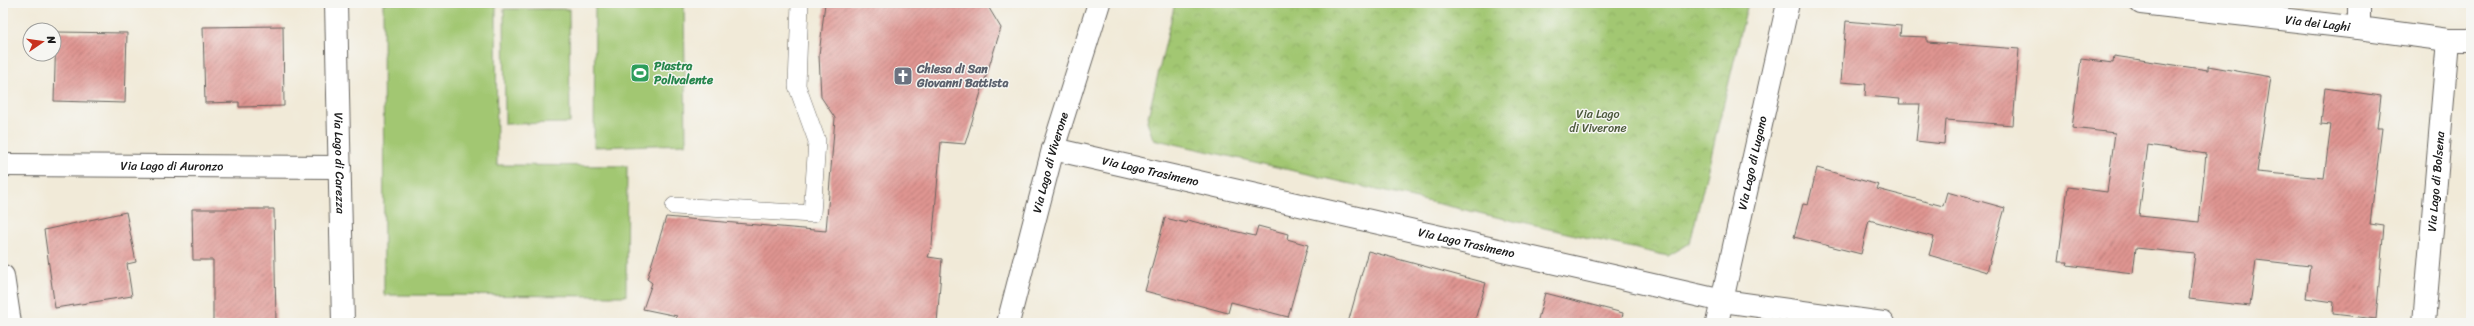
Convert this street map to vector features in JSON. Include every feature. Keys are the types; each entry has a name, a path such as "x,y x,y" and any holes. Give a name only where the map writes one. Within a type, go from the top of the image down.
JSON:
{"street":[{"name":"Via Lago di Carezza","path":"336,3 344,323"},
{"name":"Via Lago di Viverone","path":"1008,323 1053,149 1099,3"},
{"name":"Via Lago di Lugano","path":"1717,323 1788,3"},
{"name":"Via dei Laghi","path":"2142,3 2359,28 2448,40 2471,40"},
{"path":"2359,3 2359,28"},
{"name":"Via Lago di Bolsena","path":"2424,323 2448,40"},
{"name":"Via Lago Trasimeno","path":"1053,149 1723,301 1883,323"},
{"name":"Via Lago di Auronzo","path":"3,165 340,167"},
{"path":"3,276 10,323"}],"lane":[{"path":"674,206 812,214 817,141 797,86 800,3"}],"green space":[{"path":"383,3 496,3 497,165 627,166 626,296 384,295"},
{"name":"Piastra Polivalente","path":"595,3 684,3 686,144 594,147"},
{"name":"Via Lago di Viverone","path":"1175,3 1748,3 1690,243 1668,256 1153,139 1147,121"},
{"path":"504,9 569,9 570,123 505,124"}],"building":[{"path":"825,3 986,3 1001,28 965,144 941,142 932,245 928,257 942,259 937,323 776,323 738,320 738,323 674,323 677,316 643,309 652,283 647,279 666,217 826,231 835,118 821,97 819,55"},
{"path":"1846,21 1901,26 1900,36 1927,37 1927,42 2019,49 2013,125 1946,120 1944,144 1916,141 1920,104 1899,104 1900,99 1865,96 1866,84 1841,82"},
{"path":"283,26 284,106 239,107 239,102 205,103 203,27"},
{"path":"62,32 127,33 125,103 54,101 55,62 62,62"},
{"path":"2114,56 2208,70 2208,66 2271,77 2257,172 2324,178 2331,125 2321,124 2325,88 2381,96 2377,128 2382,128 2370,224 2384,226 2376,319 2333,314 2334,302 2306,298 2310,266 2256,260 2250,306 2189,299 2195,254 2136,248 2133,273 2067,265 2068,262 2058,262 2068,187 2107,192 2115,133 2072,128 2081,59 2113,63","holes":["2148,145 2206,154 2199,222 2139,216"]},
{"path":"1817,168 1879,185 1877,189 1943,206 1947,192 2005,208 1987,272 1929,255 1934,237 1869,220 1861,254 1794,237 1803,204 1808,205"},
{"path":"192,209 274,209 276,323 213,323 213,260 193,260"},
{"path":"126,212 136,262 127,264 132,296 55,308 44,230"},
{"path":"1165,218 1186,223 1187,220 1255,236 1258,226 1288,234 1287,239 1308,245 1288,317 1231,302 1228,313 1145,291"},
{"path":"1368,251 1486,283 1474,323 1348,323"},
{"path":"1545,293 1623,313 1621,323 1537,323"}],"place":[{"name":"Piastra Polivalente","path":"640,73"},
{"name":"Chiesa di San Giovanni Battista","path":"903,76"}]}
